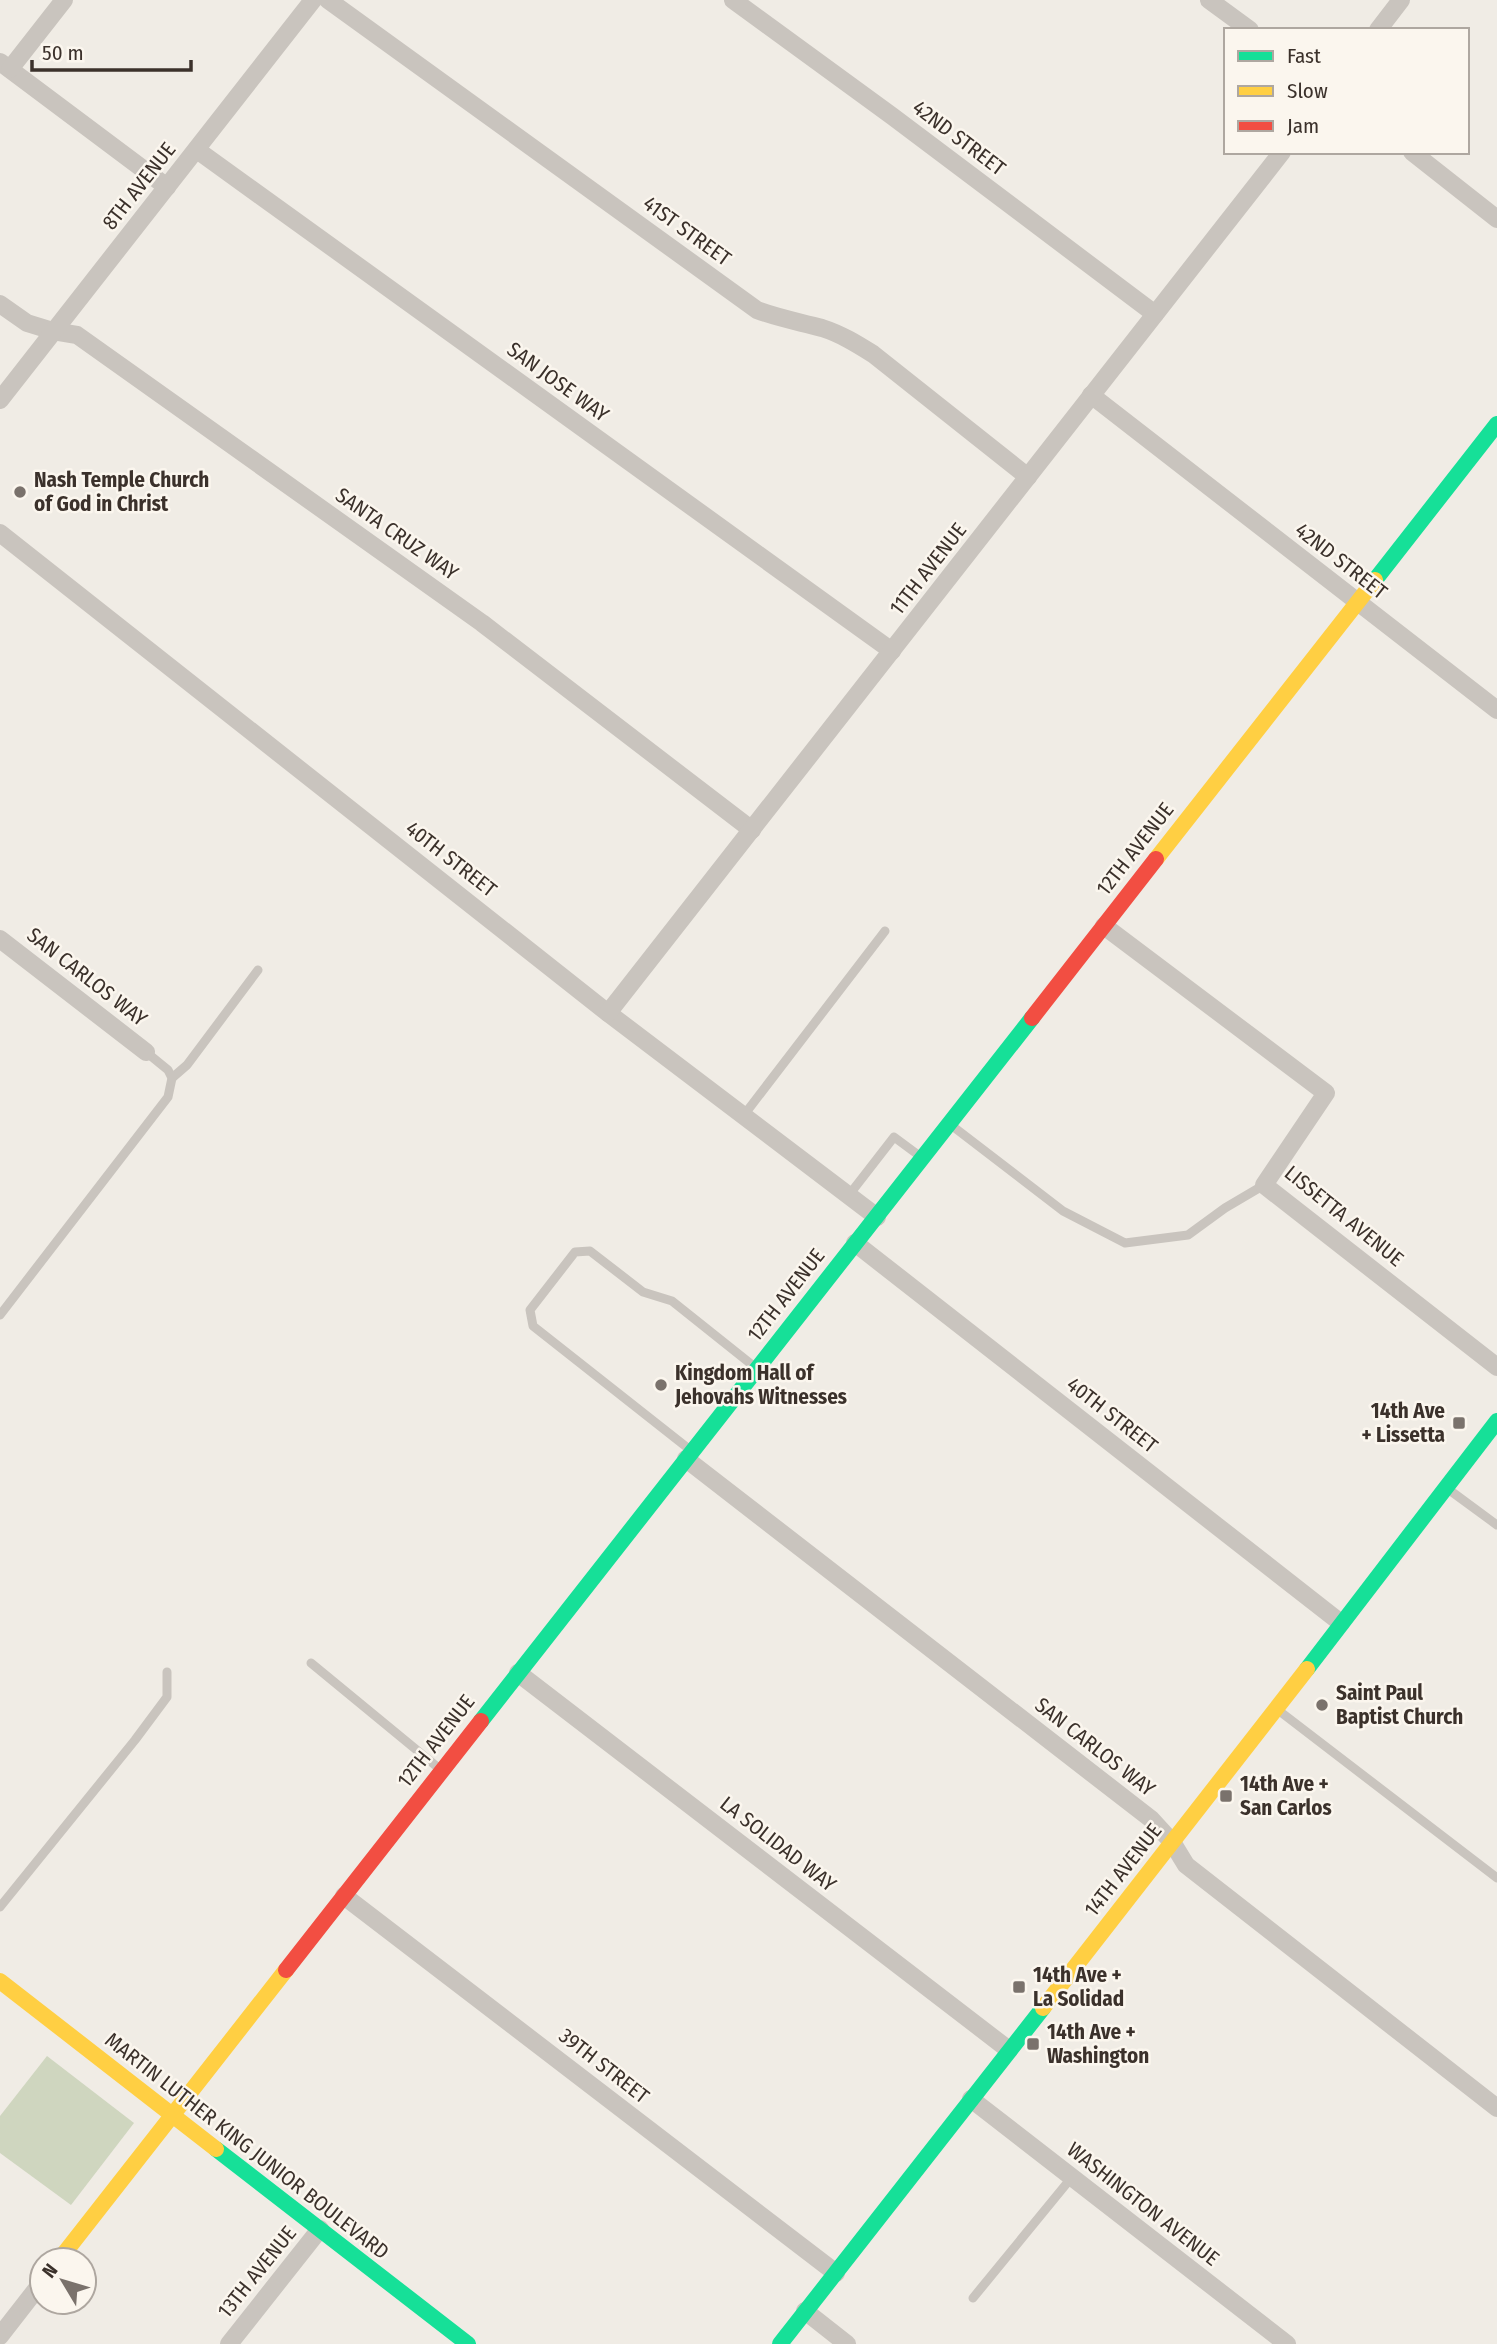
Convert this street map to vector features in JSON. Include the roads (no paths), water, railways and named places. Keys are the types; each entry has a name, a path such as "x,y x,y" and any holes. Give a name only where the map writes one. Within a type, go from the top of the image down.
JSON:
{"street":[{"path":"64,0 5,65 167,187"},
{"name":"8TH AVENUE","path":"0,400 313,0"},
{"name":"41ST STREET","path":"328,0 757,310 849,339 873,354 1028,477"},
{"name":"42ND STREET","path":"733,0 1156,314"},
{"path":"1209,0 1247,28"},
{"path":"1380,28 1401,0"},
{"name":"SAN JOSE WAY","path":"197,150 892,651"},
{"name":"11TH AVENUE","path":"608,1013 1280,154"},
{"path":"1415,154 1497,219"},
{"name":"SANTA CRUZ WAY","path":"0,304 27,323 77,335 460,607 752,830"},
{"name":"42ND STREET","path":"1091,395 1497,710"},
{"name":"12TH AVENUE","path":"70,2246 1497,424"},
{"name":"40TH STREET","path":"0,533 608,1013 877,1217"},
{"name":"LISSETTA AVENUE","path":"1104,926 1326,1093 1264,1185 1497,1367"},
{"name":"SAN CARLOS WAY","path":"0,939 146,1052"},
{"name":"40TH STREET","path":"855,1243 1341,1623"},
{"name":"14TH AVENUE","path":"780,2344 1276,1709 1497,1421"},
{"name":"SAN CARLOS WAY","path":"690,1456 1152,1819 1172,1842 1186,1865 1497,2108"},
{"name":"LA SOLIDAD WAY","path":"519,1673 1009,2050"},
{"name":"39TH STREET","path":"344,1896 836,2273"},
{"name":"MARTIN LUTHER KING JUNIOR BOULEVARD","path":"0,1981 468,2344"},
{"name":"WASHINGTON AVENUE","path":"971,2099 1287,2344"},
{"name":"13TH AVENUE","path":"229,2344 320,2229"},
{"path":"0,2336 28,2300"},
{"path":"805,2311 847,2344"}],"lane":[{"path":"744,1115 886,931"},
{"path":"0,1315 168,1097 172,1078 187,1065 258,970"},
{"path":"146,1052 168,1070 172,1078"},
{"path":"949,1124 1063,1211 1125,1243 1188,1235 1225,1208 1264,1185"},
{"path":"849,1195 894,1137 923,1158"},
{"path":"690,1456 533,1326 530,1310 575,1252 590,1251 643,1292 672,1301 757,1369"},
{"path":"1446,1488 1497,1525"},
{"path":"311,1663 442,1771"},
{"path":"2,1902 167,1697 167,1672"},
{"path":"1276,1709 1497,1878"},
{"path":"973,2298 1072,2178"}],"place":[{"name":"Nash Temple Church of God in Christ","path":"20,492"},
{"name":"Kingdom Hall of Jehovahs Witnesses","path":"661,1385"},
{"name":"14th Ave + Lissetta","path":"1459,1423"},
{"name":"Saint Paul Baptist Church","path":"1322,1705"},
{"name":"14th Ave + San Carlos","path":"1226,1796"},
{"name":"14th Ave + La Solidad","path":"1019,1987"},
{"name":"14th Ave + Washington","path":"1033,2044"}]}
